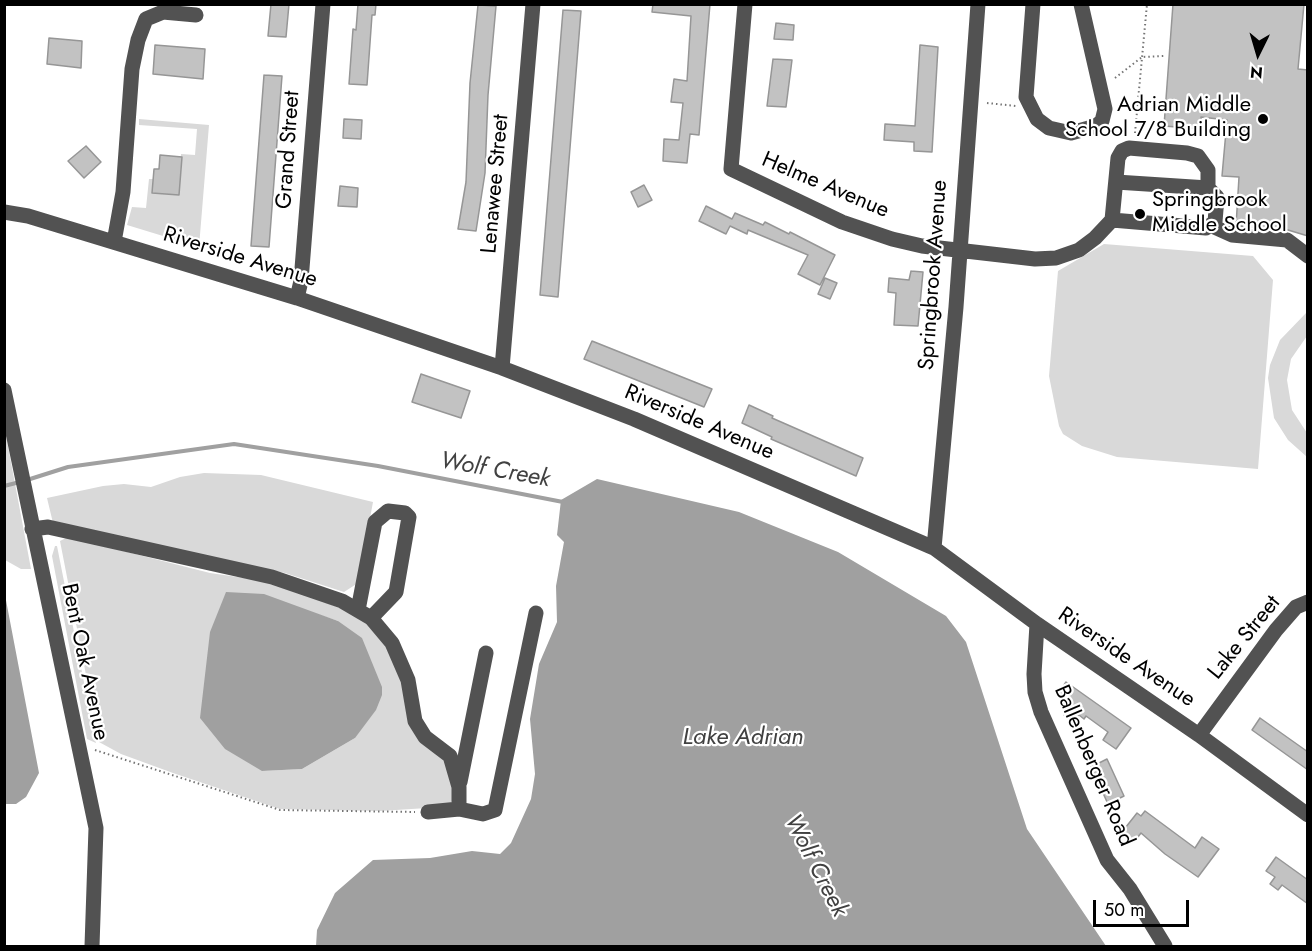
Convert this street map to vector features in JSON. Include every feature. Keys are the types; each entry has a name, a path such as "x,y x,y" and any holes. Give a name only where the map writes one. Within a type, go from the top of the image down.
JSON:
{"street":[{"name":"Grand Street","path":"297,298 301,281 322,4"},
{"name":"Lenawee Street","path":"502,368 533,4"},
{"name":"Helme Avenue","path":"745,4 731,169 852,225 892,239 958,250"},
{"name":"Springbrook Avenue","path":"934,548 978,4"},
{"path":"1033,4 1026,97 1037,119 1049,128 1071,133 1096,126 1102,121 1106,109 1082,4"},
{"path":"114,242 123,192 132,69 138,40 147,19 163,12 196,15"},
{"path":"958,250 1035,259 1056,258 1079,250 1095,238 1112,220 1118,158 1122,151 1135,147 1198,156 1208,170 1208,188"},
{"path":"1116,182 1208,188 1217,197 1212,226"},
{"name":"Riverside Avenue","path":"4,212 114,242 297,298 502,368 634,419 934,548 1037,624 1199,735 1308,815"},
{"path":"1112,220 1206,228 1212,226 1232,235 1287,240 1308,256"},
{"name":"Bent Oak Avenue","path":"4,390 96,828 92,946"},
{"path":"357,610 375,522 388,511 405,513 409,517 396,592 371,618"},
{"path":"32,529 48,527 272,577 342,600 371,618 392,643 408,680 415,721 425,737 450,756 459,787"},
{"name":"Lake Street","path":"1199,735 1276,630 1296,607 1308,602"},
{"path":"428,812 459,809 483,814 495,810 536,613"},
{"name":"Ballenberger Road","path":"1037,624 1034,674 1035,692 1041,712 1107,860 1130,889 1165,946"},
{"path":"459,809 459,787 486,653"}],"path":[{"path":"1135,133 1147,4"},
{"path":"1115,78 1142,57 1164,56"},
{"path":"987,103 1022,106"},
{"path":"1117,126 1123,132"},
{"path":"80,747 279,810 428,812"}],"shaded area":[{"path":"139,119 209,125 199,247 127,225 132,207 146,208 149,179 153,179 152,193 179,195 181,154 195,155 197,129 139,125"},
{"path":"1104,244 1253,256 1273,280 1258,469 1117,457 1082,446 1063,434 1059,426 1049,376 1058,271"},
{"path":"1307,312 1307,336 1291,359 1287,380 1292,410 1307,433 1307,457 1288,440 1274,418 1268,378 1270,365 1280,340"},
{"path":"5,429 31,569 21,569 5,560"},
{"path":"204,473 261,475 373,502 358,583 344,592 285,573 53,523 47,498 103,486 124,484 151,487 180,477"},
{"path":"68,537 210,573 272,582 345,610 370,623 384,637 405,690 444,759 456,790 451,803 443,807 380,811 280,809 121,754 99,742 60,541","holes":["302,609 338,621 355,738 302,769 262,771"]},
{"path":"57,546 96,743 87,739 52,556"}],"water":[{"name":"Lake Adrian","path":"597,479 739,512 838,552 946,616 966,642 1027,829 1106,946 316,946 317,930 335,893 373,860 430,858 472,851 500,854 511,843 531,799 535,774 530,719 539,664 557,622 556,586 564,542 557,535 561,500"},
{"path":"226,592 264,594 338,621 362,638 382,687 382,695 376,710 355,738 302,769 262,771 225,749 200,718 210,632"},
{"path":"5,595 39,773 26,797 16,804 5,804"}],"building":[{"path":"271,4 289,4 286,37 268,36"},
{"path":"358,4 376,4 375,15 372,15 367,85 349,84 353,29 356,30"},
{"path":"653,4 710,4 699,135 690,134 687,163 663,161 664,139 679,140 683,103 671,102 674,79 687,81 691,16 652,12"},
{"name":"Adrian Middle School 7/8 Building","path":"1173,4 1304,4 1298,69 1308,70 1308,236 1288,230 1236,226 1239,177 1222,176 1227,120 1201,117 1201,129 1164,126"},
{"path":"478,5 496,6 488,95 485,173 476,231 458,229 466,182 470,83"},
{"path":"563,10 581,11 558,297 540,295"},
{"path":"776,23 794,25 793,40 774,39"},
{"path":"49,38 82,41 81,68 47,64"},
{"path":"155,45 205,49 203,79 153,74"},
{"path":"920,45 938,47 932,152 914,151 914,142 884,140 885,124 915,126"},
{"path":"773,59 792,60 786,107 767,106"},
{"path":"264,75 282,76 269,247 251,246"},
{"path":"344,119 362,120 361,139 343,138"},
{"path":"86,146 101,162 84,178 68,161"},
{"path":"160,155 182,157 179,195 152,193 154,169 159,169"},
{"path":"644,185 652,200 638,207 631,192"},
{"path":"340,186 358,188 357,207 338,206"},
{"path":"706,206 732,219 735,213 763,225 765,222 835,255 820,285 798,274 808,255 748,230 747,234 730,226 726,234 699,221"},
{"path":"911,271 923,272 918,326 894,325 896,293 888,292 889,278 909,280"},
{"path":"825,278 837,283 830,299 818,294"},
{"path":"592,341 712,389 704,407 584,359"},
{"path":"421,374 470,391 461,418 412,402"},
{"path":"749,405 773,416 772,418 863,458 856,476 771,439 772,437 742,423"},
{"path":"1066,682 1131,728 1116,749 1103,740 1108,732 1086,716 1084,719 1079,715 1074,722 1064,715 1068,710 1063,706 1066,701 1057,695"},
{"path":"1260,718 1308,752 1308,770 1252,730"},
{"path":"1107,759 1124,796 1108,804 1091,767"},
{"path":"1145,811 1195,848 1202,837 1219,849 1198,877 1165,854 1141,833 1134,842 1122,832 1137,813 1141,816"},
{"path":"1276,857 1308,880 1308,904 1282,885 1278,890 1270,884 1275,877 1266,871"}],"waterway":[{"name":"Wolf Creek","path":"27,480 68,467 234,444 378,466 563,502"},
{"name":"Wolf Creek","path":"4,486 20,482"}],"place":[{"name":"Adrian Middle School 7/8 Building","path":"1263,119"},
{"name":"Springbrook Middle School","path":"1140,214"}]}
